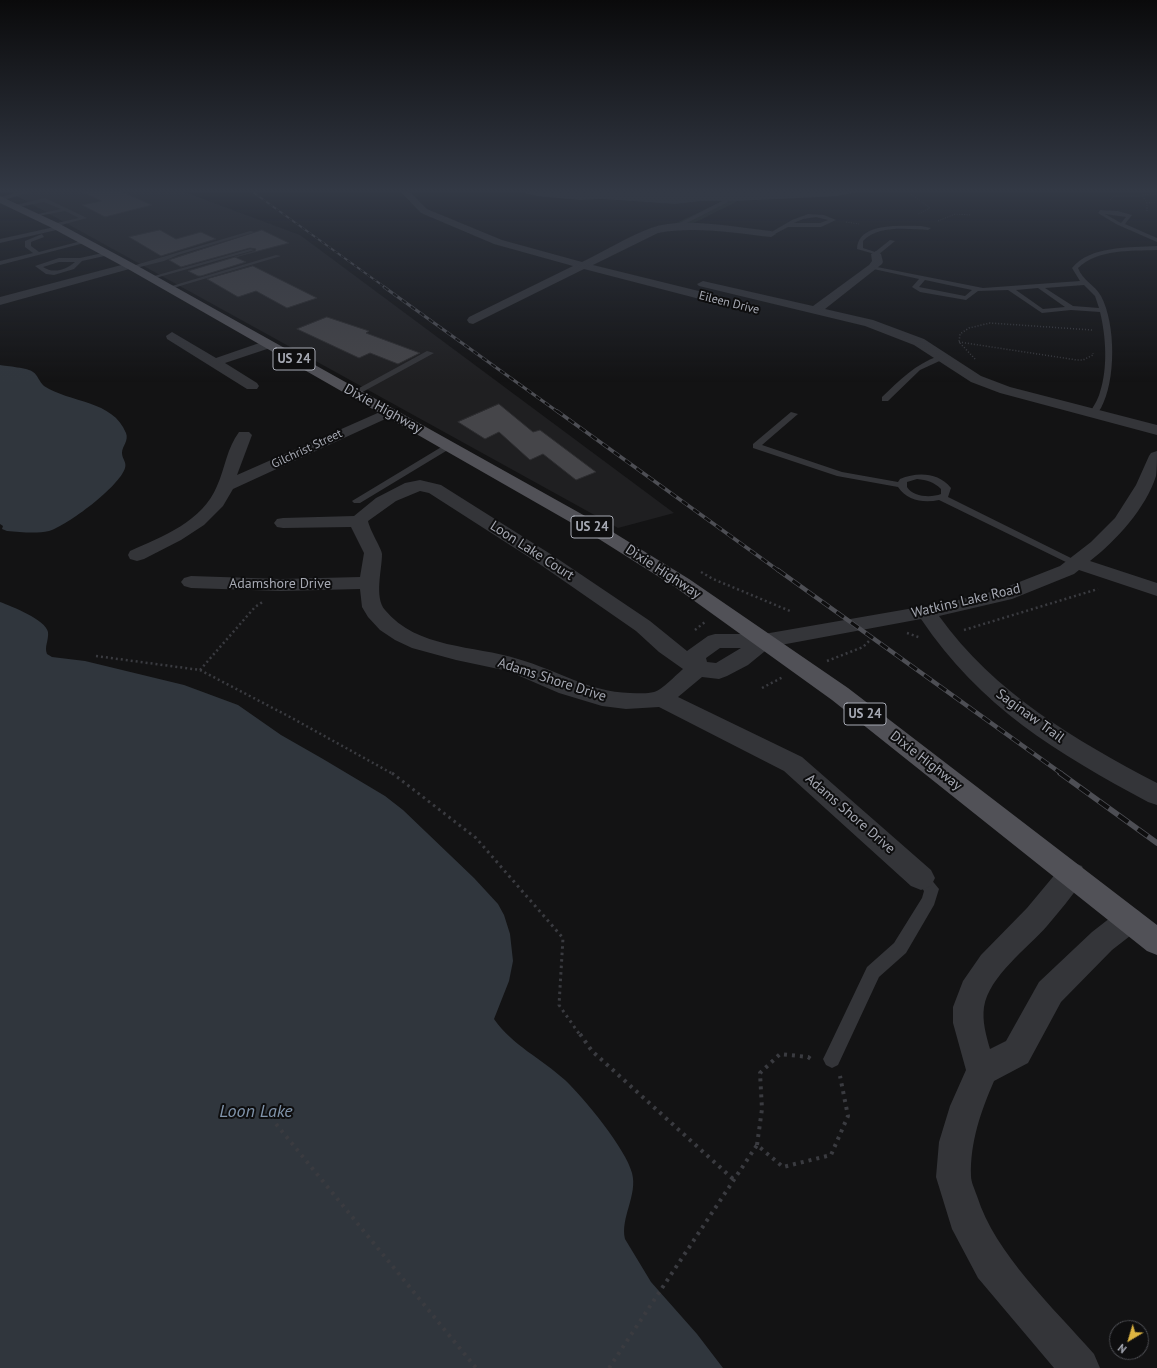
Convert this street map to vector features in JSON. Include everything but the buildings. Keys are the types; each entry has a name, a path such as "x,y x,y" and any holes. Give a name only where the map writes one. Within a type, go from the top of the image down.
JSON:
{"main road":[{"name":"Dixie Highway","path":"107,254 597,530 682,583 840,694 1157,942"}],"street":[{"name":"Eileen Drive","path":"542,254 731,304"},
{"path":"473,320 606,254"},
{"path":"814,310 872,268 878,262 876,254"},
{"path":"0,301 130,266"},
{"path":"703,284 869,323 919,342 976,380 1004,390 1157,430"},
{"path":"172,336 216,362 252,386"},
{"path":"216,362 268,344"},
{"name":"Gilchrist Street","path":"226,486 389,412"},
{"path":"137,555 181,534 199,522 226,486 230,476 232,462 244,435"},
{"name":"Watkins Lake Road","path":"764,641 740,660 719,671 697,668 695,655 715,641 764,641 954,607 1011,592 1066,570 1098,546 1122,521 1144,485 1157,456"},
{"name":"Loon Lake Court","path":"359,521 374,508 404,490 412,487 428,486 545,559 643,626 666,647 697,668"},
{"path":"283,523 359,521"},
{"name":"Adams Shore Drive","path":"359,521 361,531 373,553 370,564 370,583 374,611 394,630 418,642 443,650 511,664 545,675 566,686 590,695 621,701 646,702 662,699 793,764 877,837 921,878"},
{"path":"1076,563 1157,590"},
{"name":"Adamshore Drive","path":"191,582 289,585 370,583"},
{"name":"Saginaw Trail","path":"926,612 942,637 988,686 1040,725 1080,752 1157,795"},
{"path":"662,699 697,668"},
{"path":"1072,874 1037,917 988,969 980,979 970,999 968,1024 982,1070 967,1106 956,1142 953,1178 965,1216 991,1265 1080,1368"},
{"path":"982,1070 1017,1052 1050,992 1102,941 1129,920"}],"lane":[{"path":"0,263 38,254"},
{"path":"80,260 72,268 54,273 48,272 38,266 59,260 80,260 107,254"},
{"path":"130,266 162,260 177,254"},
{"path":"150,278 238,254"},
{"path":"1093,414 1105,391 1109,363 1104,310 1097,294 1084,283 1077,274 1075,268 1085,258 1102,254"},
{"path":"168,288 278,256"},
{"path":"872,268 976,288 1009,288 1084,283"},
{"path":"923,278 915,287 920,290 960,298 966,298 976,288"},
{"path":"1039,286 1071,308"},
{"path":"1009,288 1042,311 1071,308 1104,310"},
{"path":"354,393 430,353"},
{"path":"886,399 918,367 931,360 942,358"},
{"path":"794,414 756,446 840,474 902,485 907,493 921,499 928,500 942,498 1076,563"},
{"path":"357,501 448,446"},
{"path":"902,485 903,481 912,477 932,479 946,488 947,492 942,498"},
{"path":"832,1059 873,972 900,948 929,900 932,889 921,878"}],"path":[{"path":"959,342 960,334 968,327 993,323 1018,323 1105,331"},
{"path":"1092,326 1092,336"},
{"path":"959,342 1077,360 1083,360 1093,355 1093,349"},
{"path":"959,342 974,356 975,360 974,364 960,369"},
{"path":"942,637 1113,584 1120,578"},
{"path":"200,670 255,607 289,585"},
{"path":"849,653 863,648 872,638"},
{"path":"96,656 200,670 290,716 386,769 476,838 563,938 559,1006 592,1051 733,1179"},
{"path":"762,688 776,680"},
{"path":"609,1368 757,1145 761,1128 762,1104 760,1073 780,1054 808,1057 819,1065 824,1058 832,1059 841,1078 848,1116 831,1156 783,1167 757,1145"},
{"path":"276,1124 476,1368"}],"shaded area":[{"path":"122,254 325,254 674,513 618,528"}],"water":[{"path":"0,365 22,368 31,371 35,373 44,386 54,392 101,408 120,422 127,436 122,453 125,468 114,485 80,514 68,522 49,531 33,533 7,531 2,529 3,526 0,524"},
{"name":"Loon Lake","path":"0,602 35,618 46,627 48,635 46,651 47,654 52,657 85,661 184,685 238,705 281,735 385,796 403,810 474,878 498,904 504,915 510,934 513,961 509,981 494,1019 509,1037 565,1080 593,1111 622,1151 632,1173 633,1181 633,1190 625,1223 625,1239 651,1282 697,1334 723,1368 0,1368"}],"railway":[{"path":"339,254 386,288"},
{"path":"384,287 558,412"},
{"path":"557,411 779,571"},
{"path":"778,570 1062,774"},
{"path":"1060,773 1157,843"}]}
